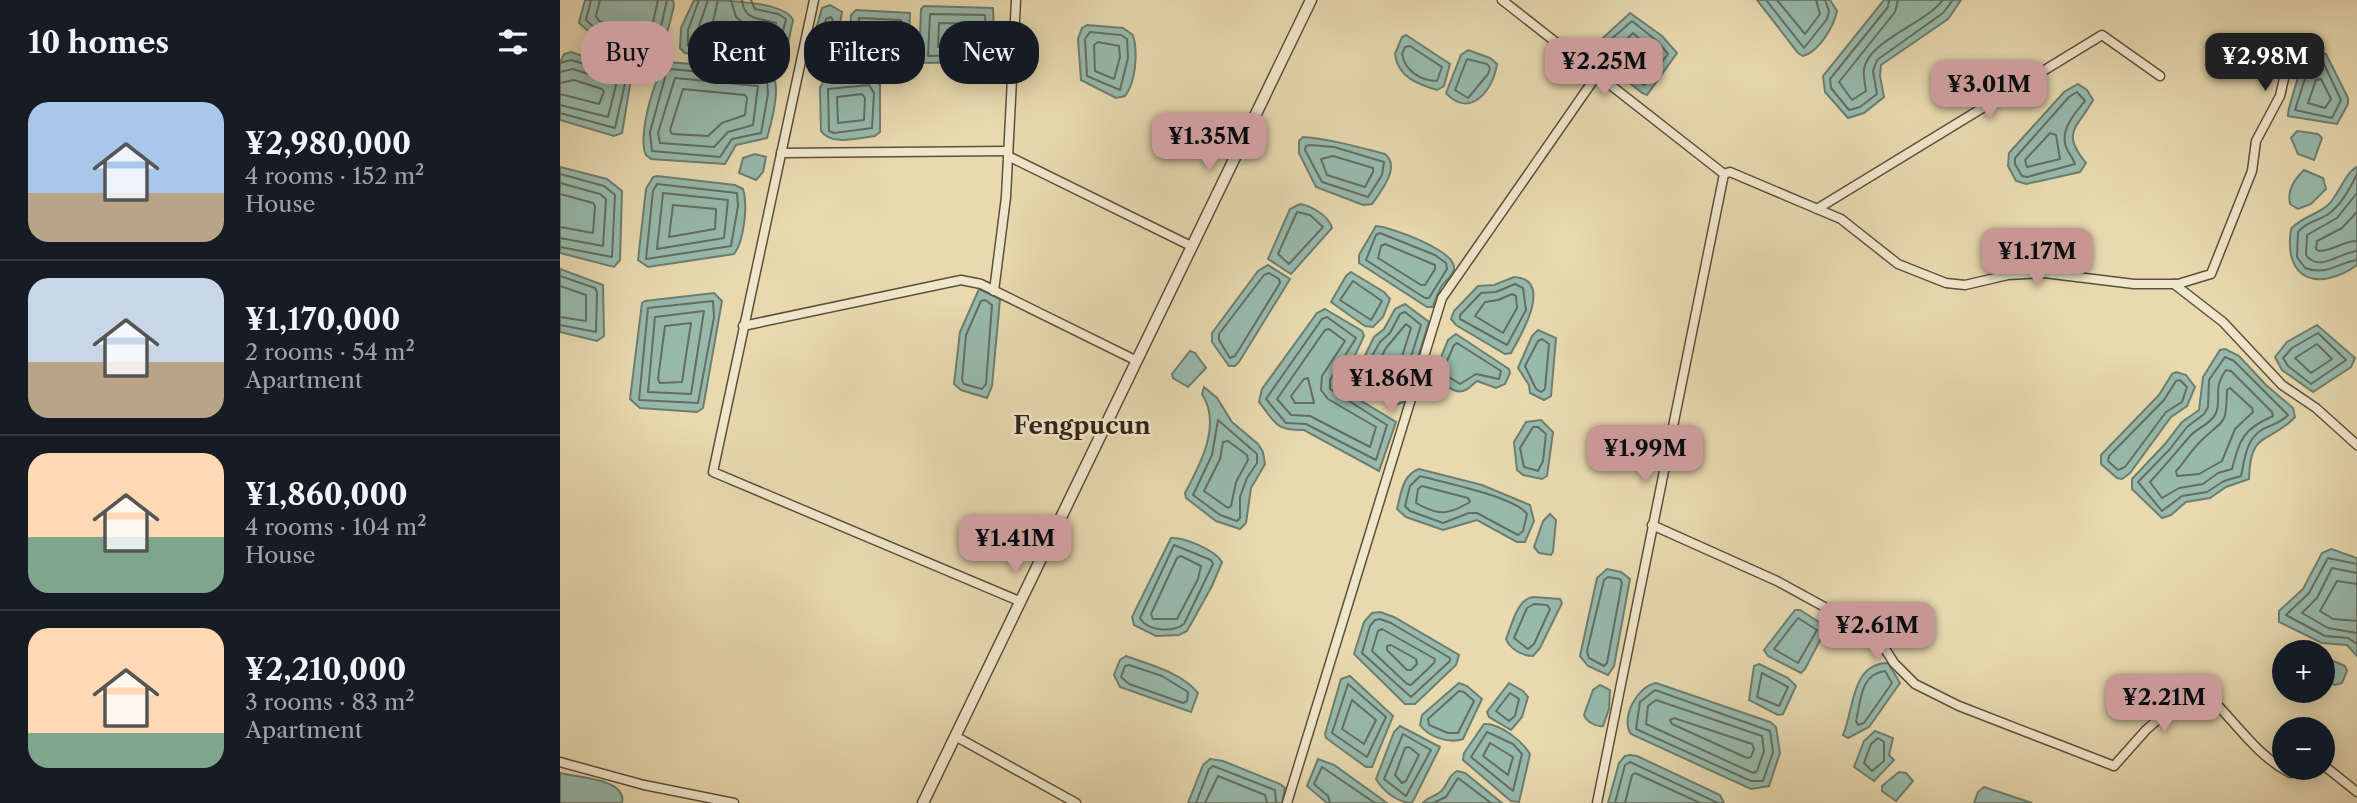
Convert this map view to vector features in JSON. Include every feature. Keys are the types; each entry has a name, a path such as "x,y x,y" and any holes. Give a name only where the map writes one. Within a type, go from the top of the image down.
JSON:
{"street":[{"path":"814,0 713,472 1019,601"},
{"path":"994,291 1006,197 1016,0"},
{"path":"923,803 1311,0"},
{"path":"1502,0 1724,174"},
{"path":"1816,209 2102,36 2160,76"},
{"path":"1724,174 1730,172 1840,219 1898,264 1946,283 1965,285 2008,275 2044,273 2069,274 2134,285 2174,284 2206,277 2215,268 2252,171 2256,141 2280,96 2291,48"},
{"path":"1287,803 1442,298 1597,75"},
{"path":"780,153 1008,153 1191,246"},
{"path":"1597,803 1724,174"},
{"path":"743,326 949,281 974,282 1135,360"},
{"path":"2174,284 2223,322 2282,385 2316,408 2357,445"},
{"path":"1652,525 1777,581 1876,636 1894,663 1915,684 1959,706 2113,766 2146,730 2197,685 2221,705 2264,756 2272,762"},
{"path":"955,736 1076,803"},
{"path":"560,762 644,785 734,803"},
{"path":"2335,774 2357,792"}],"water":[{"path":"585,0 673,0 670,21 579,23"},
{"path":"694,0 764,5 787,13 793,20 790,34 790,21 688,21 688,53 680,48 681,28"},
{"path":"1757,0 1830,0 1837,11 1825,38 1809,54 1803,56"},
{"path":"1884,0 1961,0 1948,19 1881,65 1884,97 1864,113 1848,118 1825,92 1823,76"},
{"path":"830,5 842,12 840,21 818,21 822,8"},
{"path":"924,6 993,8 993,21 939,21 939,63 925,63 925,21 921,21 921,9"},
{"path":"856,10 910,13 910,21 851,21 851,15"},
{"path":"1630,13 1662,36 1677,53 1647,95 1597,57 1596,49 1603,38"},
{"path":"1087,25 1123,28 1133,35 1135,67 1132,83 1125,96 1116,98 1081,80 1078,39 1082,28"},
{"path":"1406,35 1450,64 1444,86 1437,90 1404,74 1395,54 1402,37"},
{"path":"1468,50 1490,58 1497,64 1486,91 1472,102 1464,103 1455,101 1446,93 1461,55"},
{"path":"2314,51 2326,54 2348,98 2348,104 2337,124 2288,116 2304,61 2309,53"},
{"path":"571,52 581,55 581,84 630,84 622,133 614,136 560,120 560,63 564,54"},
{"path":"674,63 688,64 688,84 775,84 776,87 767,138 736,145 725,164 651,159 646,155 645,122 655,84 674,84"},
{"path":"822,84 879,84 880,132 875,136 845,140 825,136 821,131"},
{"path":"2078,84 2087,90 2093,100 2077,124 2073,136 2074,144 2086,163 2080,172 2026,184 2016,181 2008,166 2009,153 2064,92"},
{"path":"2297,131 2318,134 2322,138 2314,160 2298,154 2291,138"},
{"path":"1303,137 1334,141 1385,154 1391,165 1390,172 1372,204 1363,205 1316,187 1299,153 1299,141"},
{"path":"755,154 766,157 763,172 756,180 739,173 743,158"},
{"path":"560,167 607,179 622,191 620,260 614,267 560,253"},
{"path":"2357,167 2357,265 2330,278 2307,277 2298,270 2293,260 2290,247 2291,229 2330,203 2349,173"},
{"path":"2304,170 2323,178 2326,189 2311,204 2298,209 2290,204 2290,190"},
{"path":"653,177 735,185 743,189 744,223 734,254 648,267 638,260 646,189"},
{"path":"1300,204 1319,212 1332,228 1291,274 1268,259 1290,209"},
{"path":"1376,226 1422,241 1452,262 1453,272 1441,287 1433,307 1427,307 1359,263 1359,255"},
{"path":"1268,265 1290,279 1239,362 1235,366 1229,366 1212,342 1212,333 1258,271"},
{"path":"560,269 603,285 604,336 597,341 560,332"},
{"path":"1351,272 1384,292 1390,299 1383,317 1373,327 1365,326 1331,302"},
{"path":"1514,277 1526,280 1532,287 1533,298 1521,335 1511,353 1505,354 1456,325 1451,319 1454,311 1478,286 1494,285"},
{"path":"979,289 1000,299 992,386 987,398 961,390 954,384 960,332"},
{"path":"714,293 722,301 703,408 697,412 640,408 630,399 642,303"},
{"path":"1405,304 1429,322 1404,402 1395,405 1364,386 1356,374 1374,337 1384,329 1395,309"},
{"path":"1325,309 1362,331 1364,336 1352,362 1335,385 1396,422 1379,471 1304,430 1282,427 1259,402 1262,389 1317,313"},
{"path":"2317,325 2355,358 2351,367 2313,392 2282,370 2275,357 2287,342"},
{"path":"1538,330 1556,338 1551,396 1544,400 1530,393 1529,385 1518,368 1532,336"},
{"path":"1456,334 1509,369 1505,384 1496,388 1477,381 1467,389 1459,391 1443,382 1435,372 1448,340"},
{"path":"2225,349 2239,356 2266,385 2293,408 2295,417 2257,445 2250,463 2249,479 2226,487 2210,498 2186,502 2171,515 2162,518 2132,489 2132,479 2182,422 2199,410 2203,377 2220,350"},
{"path":"1190,351 1195,353 1206,368 1188,387 1173,378 1172,374"},
{"path":"2176,372 2186,375 2195,387 2187,406 2171,417 2130,473 2122,479 2117,478 2101,464 2101,455 2159,395"},
{"path":"1204,387 1217,398 1232,422 1258,444 1263,452 1265,464 1251,488 1246,523 1240,529 1216,521 1186,498 1185,493 1207,445 1210,419 1202,394"},
{"path":"1541,420 1553,432 1547,476 1542,479 1523,475 1517,470 1514,442 1526,422"},
{"path":"1419,469 1482,485 1530,505 1534,521 1525,542 1517,542 1477,520 1443,530 1406,517 1397,509 1401,491 1409,476"},
{"path":"1550,514 1556,520 1551,555 1539,553 1534,547 1543,521"},
{"path":"1171,538 1199,545 1222,562 1187,631 1179,635 1156,636 1134,625 1132,617"},
{"path":"2331,549 2357,558 2357,656 2347,645 2335,644 2335,640 2316,640 2279,622 2279,611 2303,589 2322,553"},
{"path":"1607,569 1621,572 1630,579 1614,666 1608,675 1588,666 1580,656 1597,578"},
{"path":"1534,597 1560,599 1562,603 1540,648 1533,656 1517,651 1506,639 1519,607"},
{"path":"1795,610 1800,610 1827,627 1801,673 1768,656 1764,650"},
{"path":"1380,612 1394,617 1459,655 1456,665 1415,704 1405,704 1354,654 1364,622 1372,613"},
{"path":"1126,656 1165,670 1191,686 1198,693 1191,712 1120,687 1114,675 1120,660"},
{"path":"2335,662 2345,666 2347,671 2342,683 2335,685"},
{"path":"1888,663 1900,683 1869,727 1848,738 1843,735 1860,679 1876,665"},
{"path":"1759,664 1788,678 1796,686 1783,714 1778,715 1749,700 1754,666"},
{"path":"1350,676 1393,716 1372,767 1366,767 1326,738 1325,734 1341,679"},
{"path":"1459,683 1467,686 1482,699 1463,739 1452,741 1434,736 1420,725 1422,715"},
{"path":"1509,683 1528,697 1522,717 1511,730 1489,717 1487,712"},
{"path":"1656,683 1770,722 1776,727 1780,753 1769,786 1751,789 1631,734 1628,720 1632,704 1643,690"},
{"path":"1600,685 1610,690 1609,709 1603,726 1592,724 1584,715 1593,690"},
{"path":"1484,724 1497,726 1510,734 1530,754 1519,802 1511,801 1463,760 1464,753"},
{"path":"1400,726 1440,747 1412,803 1391,796 1376,779 1394,732"},
{"path":"1875,731 1893,738 1889,755 1894,760 1874,781 1854,767 1864,741"},
{"path":"1630,755 1720,795 1724,803 1608,803 1619,763 1625,756"},
{"path":"1210,759 1223,761 1280,784 1285,788 1282,803 1188,803 1203,765"},
{"path":"1318,759 1334,765 1387,803 1327,803 1307,786"},
{"path":"1457,771 1465,773 1502,803 1423,803 1441,791"},
{"path":"1899,772 1906,773 1913,781 1896,801 1882,791 1882,786"},
{"path":"560,773 609,784 617,788 622,803 560,803"},
{"path":"1984,787 2032,803 1974,803 1978,792"}],"district":[{"name":"Fengpucun","path":"1082,425"}]}
